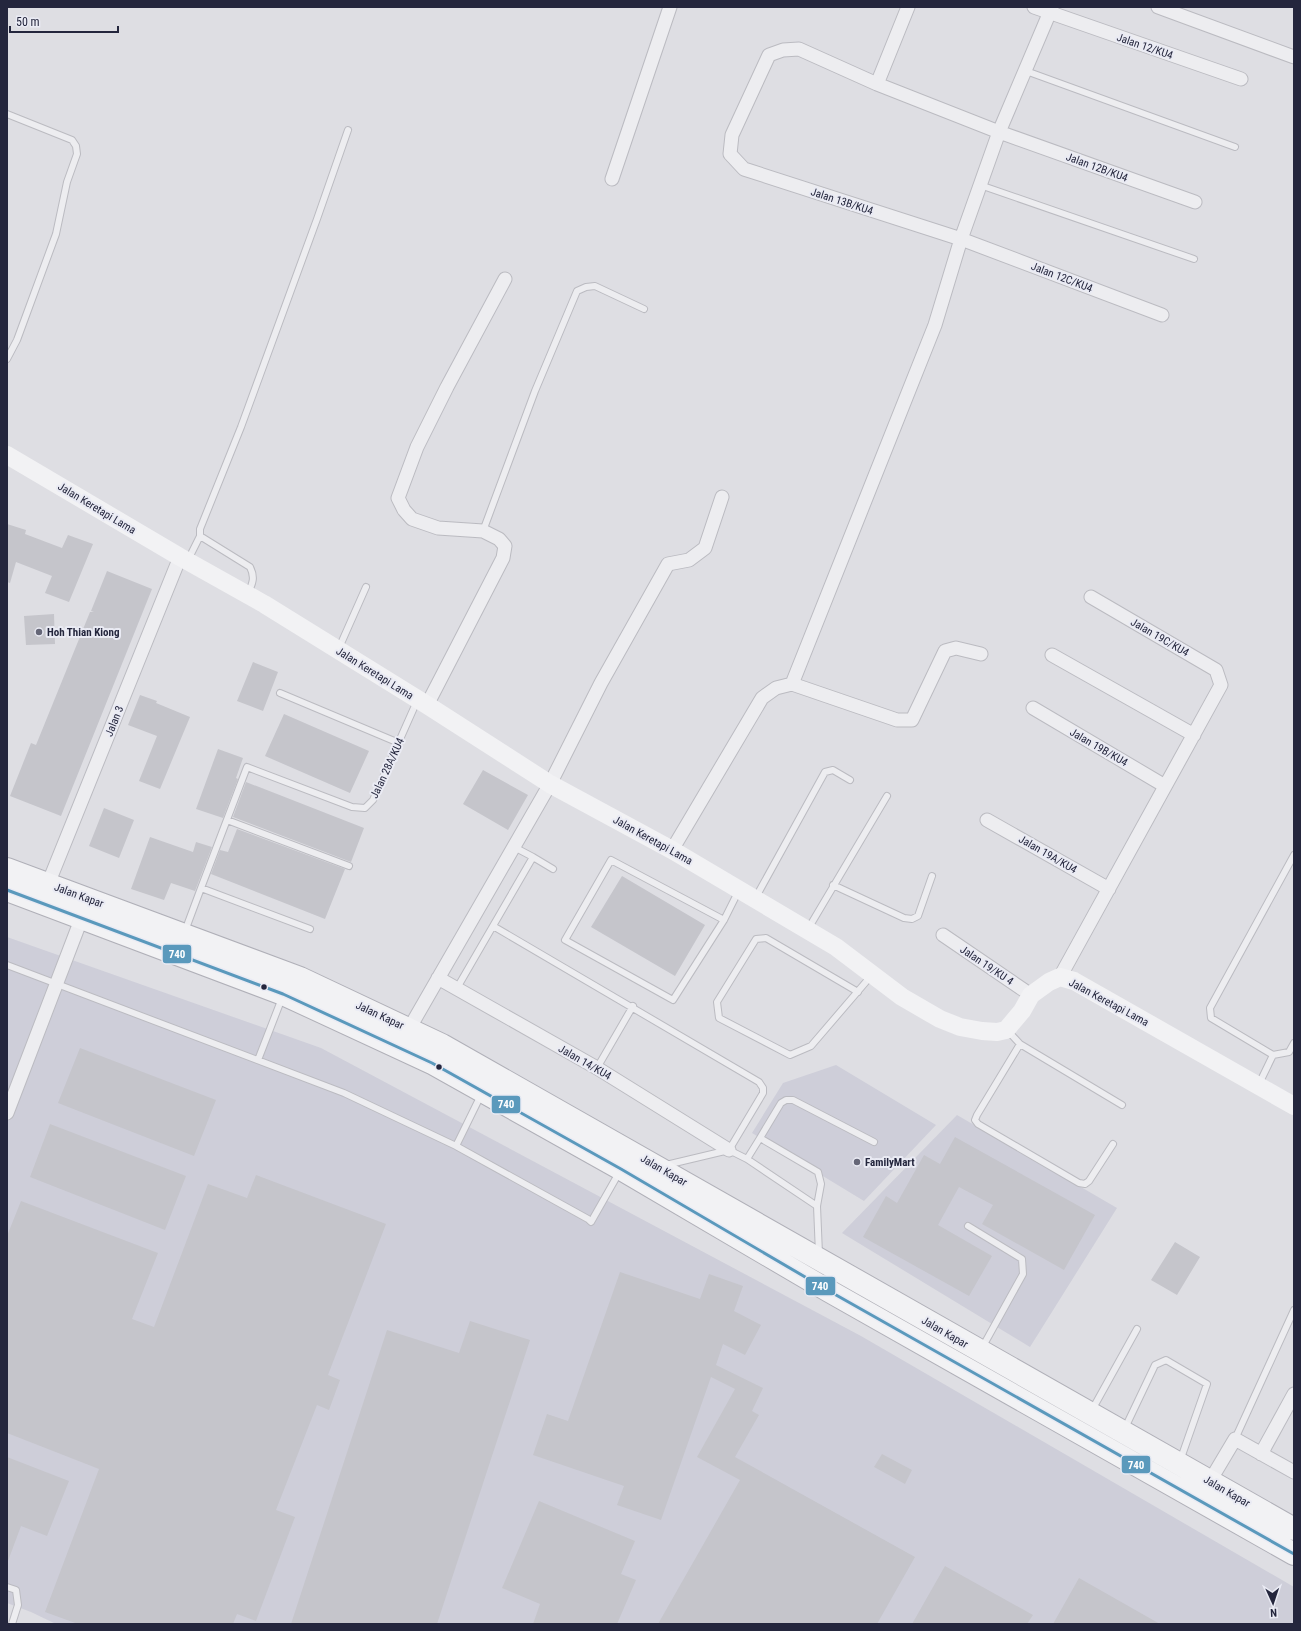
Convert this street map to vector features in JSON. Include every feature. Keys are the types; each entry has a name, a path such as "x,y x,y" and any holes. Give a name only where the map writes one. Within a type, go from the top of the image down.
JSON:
{"highway":[{"name":"Jalan Kapar","path":"7,869 300,978 442,1045 1294,1529"},
{"name":"Jalan Kapar","path":"7,890 283,994 432,1063 621,1169 829,1291 1294,1554"}],"street":[{"path":"612,179 670,7"},
{"path":"877,84 908,7"},
{"name":"Jalan 12/KU4","path":"1034,7 1051,10 1241,79"},
{"path":"1158,7 1294,57"},
{"path":"792,684 935,325 979,184 999,132 1051,10"},
{"name":"Jalan 12B/KU4","path":"730,154 732,135 769,55 783,50 799,49 877,84 999,132 1195,202"},
{"name":"Jalan 13B/KU4","path":"730,154 744,169 961,239"},
{"name":"Jalan 12C/KU4","path":"961,239 1162,315"},
{"path":"422,702 503,558 505,546 499,539 483,531 438,528 412,519 404,510 398,498 417,447 504,279"},
{"name":"Jalan Keretapi Lama","path":"7,455 183,559 247,594 422,702 550,784 672,850 808,930 836,947 902,997 940,1020 960,1027 982,1031 997,1032 1006,1030 1022,1011 1031,995 1048,982 1060,977 1074,981 1294,1106"},
{"path":"409,1029 550,784 601,683 668,564 690,560 705,548 722,496"},
{"name":"Jalan 3","path":"48,884 183,559"},
{"name":"Jalan 19C/KU4","path":"1091,597 1216,670 1221,685 1194,735"},
{"path":"672,850 762,698 776,688 792,684 896,720 912,720 945,651 956,648 981,654"},
{"path":"1052,655 1194,735 1060,977"},
{"name":"Jalan 19B/KU4","path":"1033,708 1165,786"},
{"name":"Jalan 19A/KU4","path":"987,820 1109,889"},
{"path":"7,1113 82,917"},
{"name":"Jalan 19/KU 4","path":"943,935 1031,995"},
{"name":"Jalan 14/KU4","path":"438,978 597,1068 729,1150"},
{"path":"1262,1454 1294,1394"},
{"path":"1210,1481 1235,1439 1294,1472"}],"lane":[{"path":"1026,71 1235,147"},
{"path":"7,114 72,140 76,146 77,154 67,182 56,234 17,340 7,360"},
{"path":"183,559 200,536 200,529 241,427 318,219 348,130"},
{"path":"979,184 1194,259"},
{"path":"483,531 535,391 577,291 586,287 595,286 644,309"},
{"path":"200,536 250,567 254,582 247,594"},
{"path":"338,650 366,586"},
{"path":"280,693 398,743"},
{"name":"Jalan 28A/KU4","path":"227,820 247,767 352,807 365,808 373,800 398,743 422,702"},
{"path":"755,899 825,772 832,770 850,780"},
{"path":"808,930 886,796"},
{"path":"183,934 227,820 349,866"},
{"path":"514,847 553,869"},
{"path":"1294,855 1210,1008 1211,1018 1273,1055 1289,1052 1294,1043"},
{"path":"457,988 533,857"},
{"path":"724,920 611,860 565,940 673,1000 724,920 740,890"},
{"path":"833,885 904,918 912,919 918,916 932,876"},
{"path":"201,888 310,929"},
{"path":"493,926 633,1006 759,1082 763,1088 763,1093 729,1150"},
{"path":"858,992 766,938 756,939 717,1002 719,1018 790,1055 811,1046 858,992 872,974"},
{"path":"7,965 344,1092 456,1146 588,1219 590,1222 621,1169"},
{"path":"258,1060 283,994"},
{"path":"597,1068 633,1006"},
{"path":"1006,1030 1020,1044 1122,1105"},
{"path":"1020,1044 977,1115 975,1120 978,1124 1079,1183 1085,1184 1089,1181 1114,1144"},
{"path":"1258,1085 1273,1055"},
{"path":"456,1146 482,1091"},
{"path":"747,1160 781,1103 786,1100 793,1100 874,1142"},
{"path":"760,1138 818,1172 821,1184 817,1206 820,1260"},
{"path":"659,1167 729,1150 747,1160 817,1206"},
{"path":"968,1226 1022,1259 1023,1274 980,1351"},
{"path":"1235,1439 1294,1310"},
{"path":"1090,1414 1137,1329"},
{"path":"1123,1432 1155,1365 1166,1360 1207,1384 1179,1464"},
{"path":"7,1587 16,1590 18,1605 12,1624"}],"shaded area":[{"path":"7,937 321,1048 861,1336 1294,1587 1294,1624 56,1624 7,1603"},
{"path":"836,1065 936,1125 864,1201 752,1133 783,1083"},
{"path":"957,1115 1117,1208 1030,1347 842,1233"}],"building":[{"path":"7,524 26,530 25,534 62,548 68,535 93,544 69,602 45,593 52,576 16,562 10,583 7,582"},
{"path":"107,571 152,589 61,816 10,796 31,743 36,745 90,612 94,612 91,611"},
{"path":"54,614 55,644 26,645 24,616"},
{"path":"253,662 278,672 263,711 237,701"},
{"path":"140,695 157,701 156,703 190,717 160,789 139,781 157,736 128,725"},
{"path":"284,714 369,751 350,793 265,756"},
{"path":"218,749 243,758 236,778 238,779 223,818 196,809"},
{"path":"483,770 528,795 508,830 463,804"},
{"path":"246,782 364,828 351,862 233,817"},
{"path":"104,808 134,820 119,858 89,846"},
{"path":"237,829 345,869 325,919 211,874 220,850 228,852"},
{"path":"150,837 193,852 196,842 212,847 195,891 171,883 164,900 131,889"},
{"path":"622,876 705,925 675,976 591,927"},
{"path":"80,1048 216,1100 194,1156 58,1103"},
{"path":"50,1124 186,1176 165,1230 30,1177"},
{"path":"955,1137 1095,1215 1064,1270 982,1224 993,1205 959,1187 938,1225 992,1256 969,1296 863,1237 886,1196 897,1203 924,1155 940,1164"},
{"path":"256,1175 386,1224 328,1375 340,1380 329,1410 317,1405 276,1510 295,1517 256,1621 237,1614 233,1624 78,1624 45,1612 99,1469 7,1433 7,1236 21,1201 158,1253 132,1319 154,1327 208,1184 247,1198"},
{"path":"1175,1242 1200,1257 1177,1295 1151,1280"},
{"path":"620,1272 700,1299 709,1274 743,1286 734,1311 761,1325 745,1355 723,1344 716,1365 763,1388 752,1411 759,1415 735,1457 915,1557 877,1624 658,1624 740,1480 697,1457 735,1389 711,1377 661,1520 617,1505 624,1486 533,1455 547,1414 568,1421"},
{"path":"470,1321 530,1340 437,1624 291,1624 387,1330 459,1353"},
{"path":"882,1454 912,1470 905,1484 874,1467"},
{"path":"7,1457 69,1481 47,1536 21,1526 8,1561"},
{"path":"539,1501 635,1541 621,1574 636,1580 617,1624 533,1624 540,1604 502,1588"},
{"path":"945,1566 1033,1615 1027,1624 912,1624"},
{"path":"1079,1578 1160,1624 1053,1624"}],"transit line":[{"name":"740","path":"7,890 283,994 432,1063 621,1169 829,1291 1294,1554"}],"place":[{"name":"Hoh Thian Kiong","path":"39,632"},
{"name":"FamilyMart","path":"857,1162"}]}
